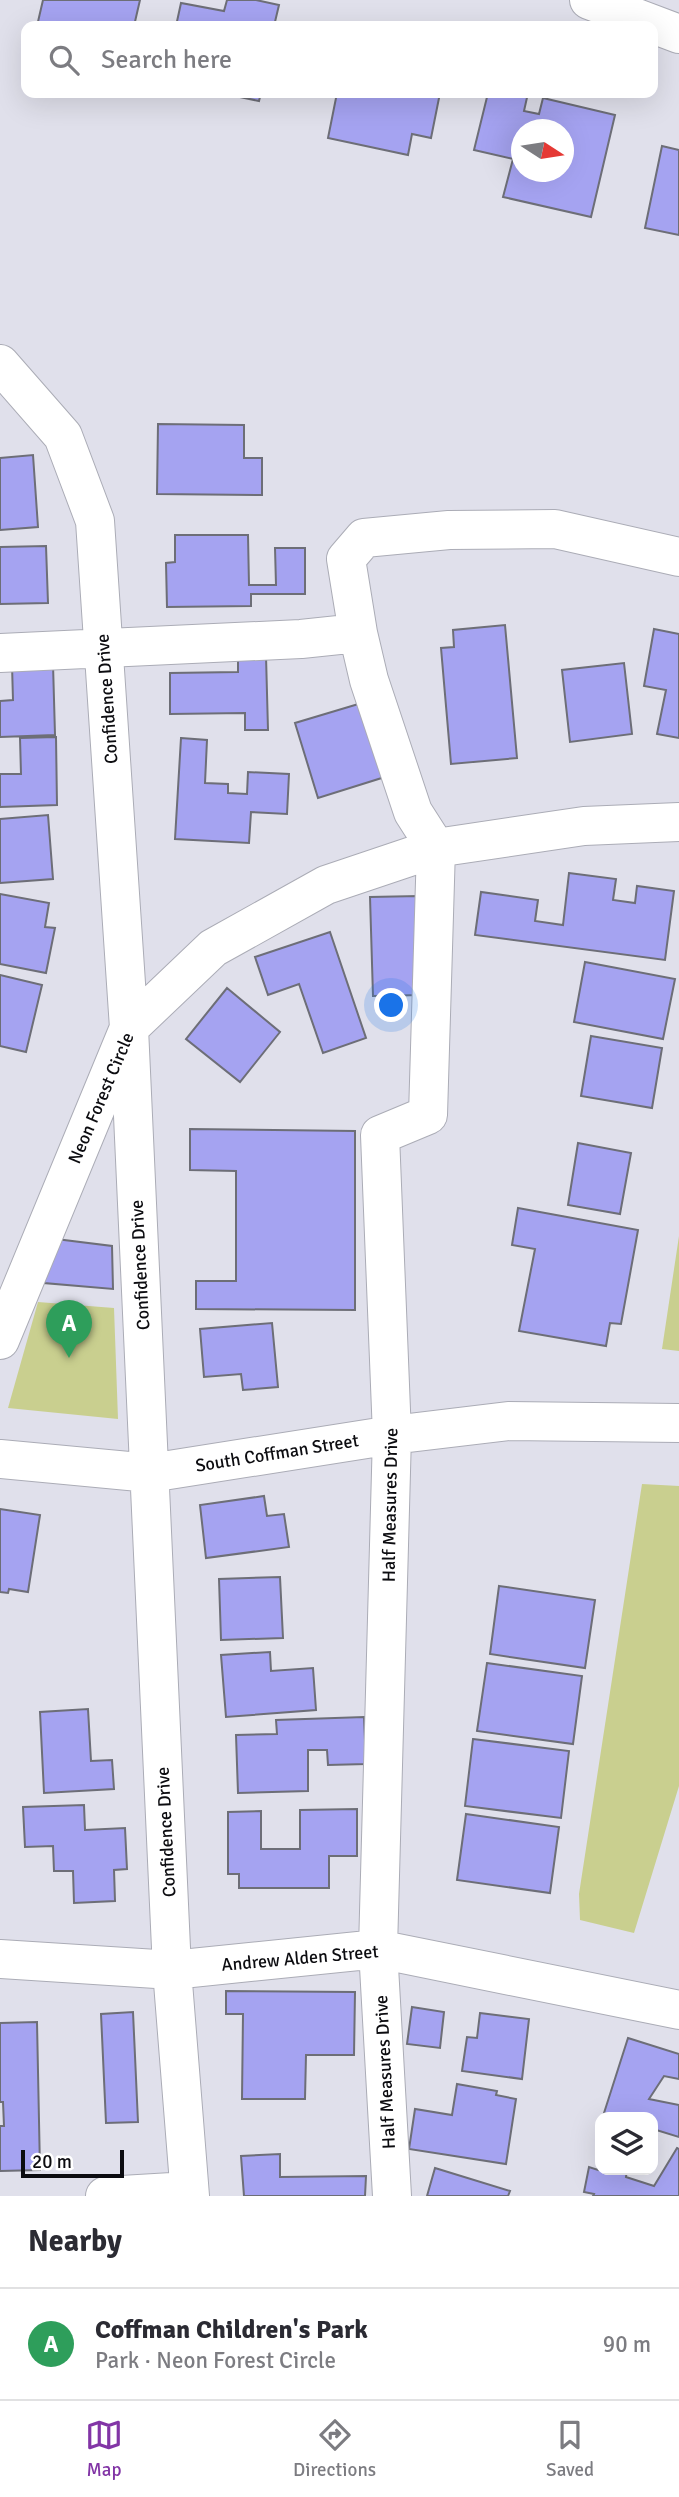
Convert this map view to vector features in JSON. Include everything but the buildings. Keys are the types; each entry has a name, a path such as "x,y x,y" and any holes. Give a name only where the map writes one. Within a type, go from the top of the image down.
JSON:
{"street":[{"path":"589,0 645,21"},
{"path":"658,26 679,34"},
{"name":"Confidence Drive","path":"0,364 63,436 95,521 129,1028 172,1970 189,2194"},
{"path":"436,848 413,812 369,680 346,559 364,538 449,530 555,529 679,557"},
{"path":"0,653 302,639 358,633"},
{"name":"Neon Forest Circle","path":"0,1340 129,1028 213,948 327,885 436,848 584,826 679,822"},
{"name":"Half Measures Drive","path":"391,2196 378,1949 392,1435 380,1135 428,1115 436,848"},
{"name":"South Coffman Street","path":"0,1459 150,1473 392,1435 508,1421 679,1423"},
{"name":"Andrew Alden Street","path":"0,1959 172,1970 378,1949 679,2010"},
{"path":"105,2196 189,2194"}],"green space":[{"path":"679,1236 679,1351 662,1349"},
{"path":"38,1302 114,1308 118,1419 8,1408"},
{"path":"642,1484 679,1486 679,1786 634,1933 580,1920 579,1894"}],"place":[{"name":"Coffman Children's Park","path":"69,1358"}]}
